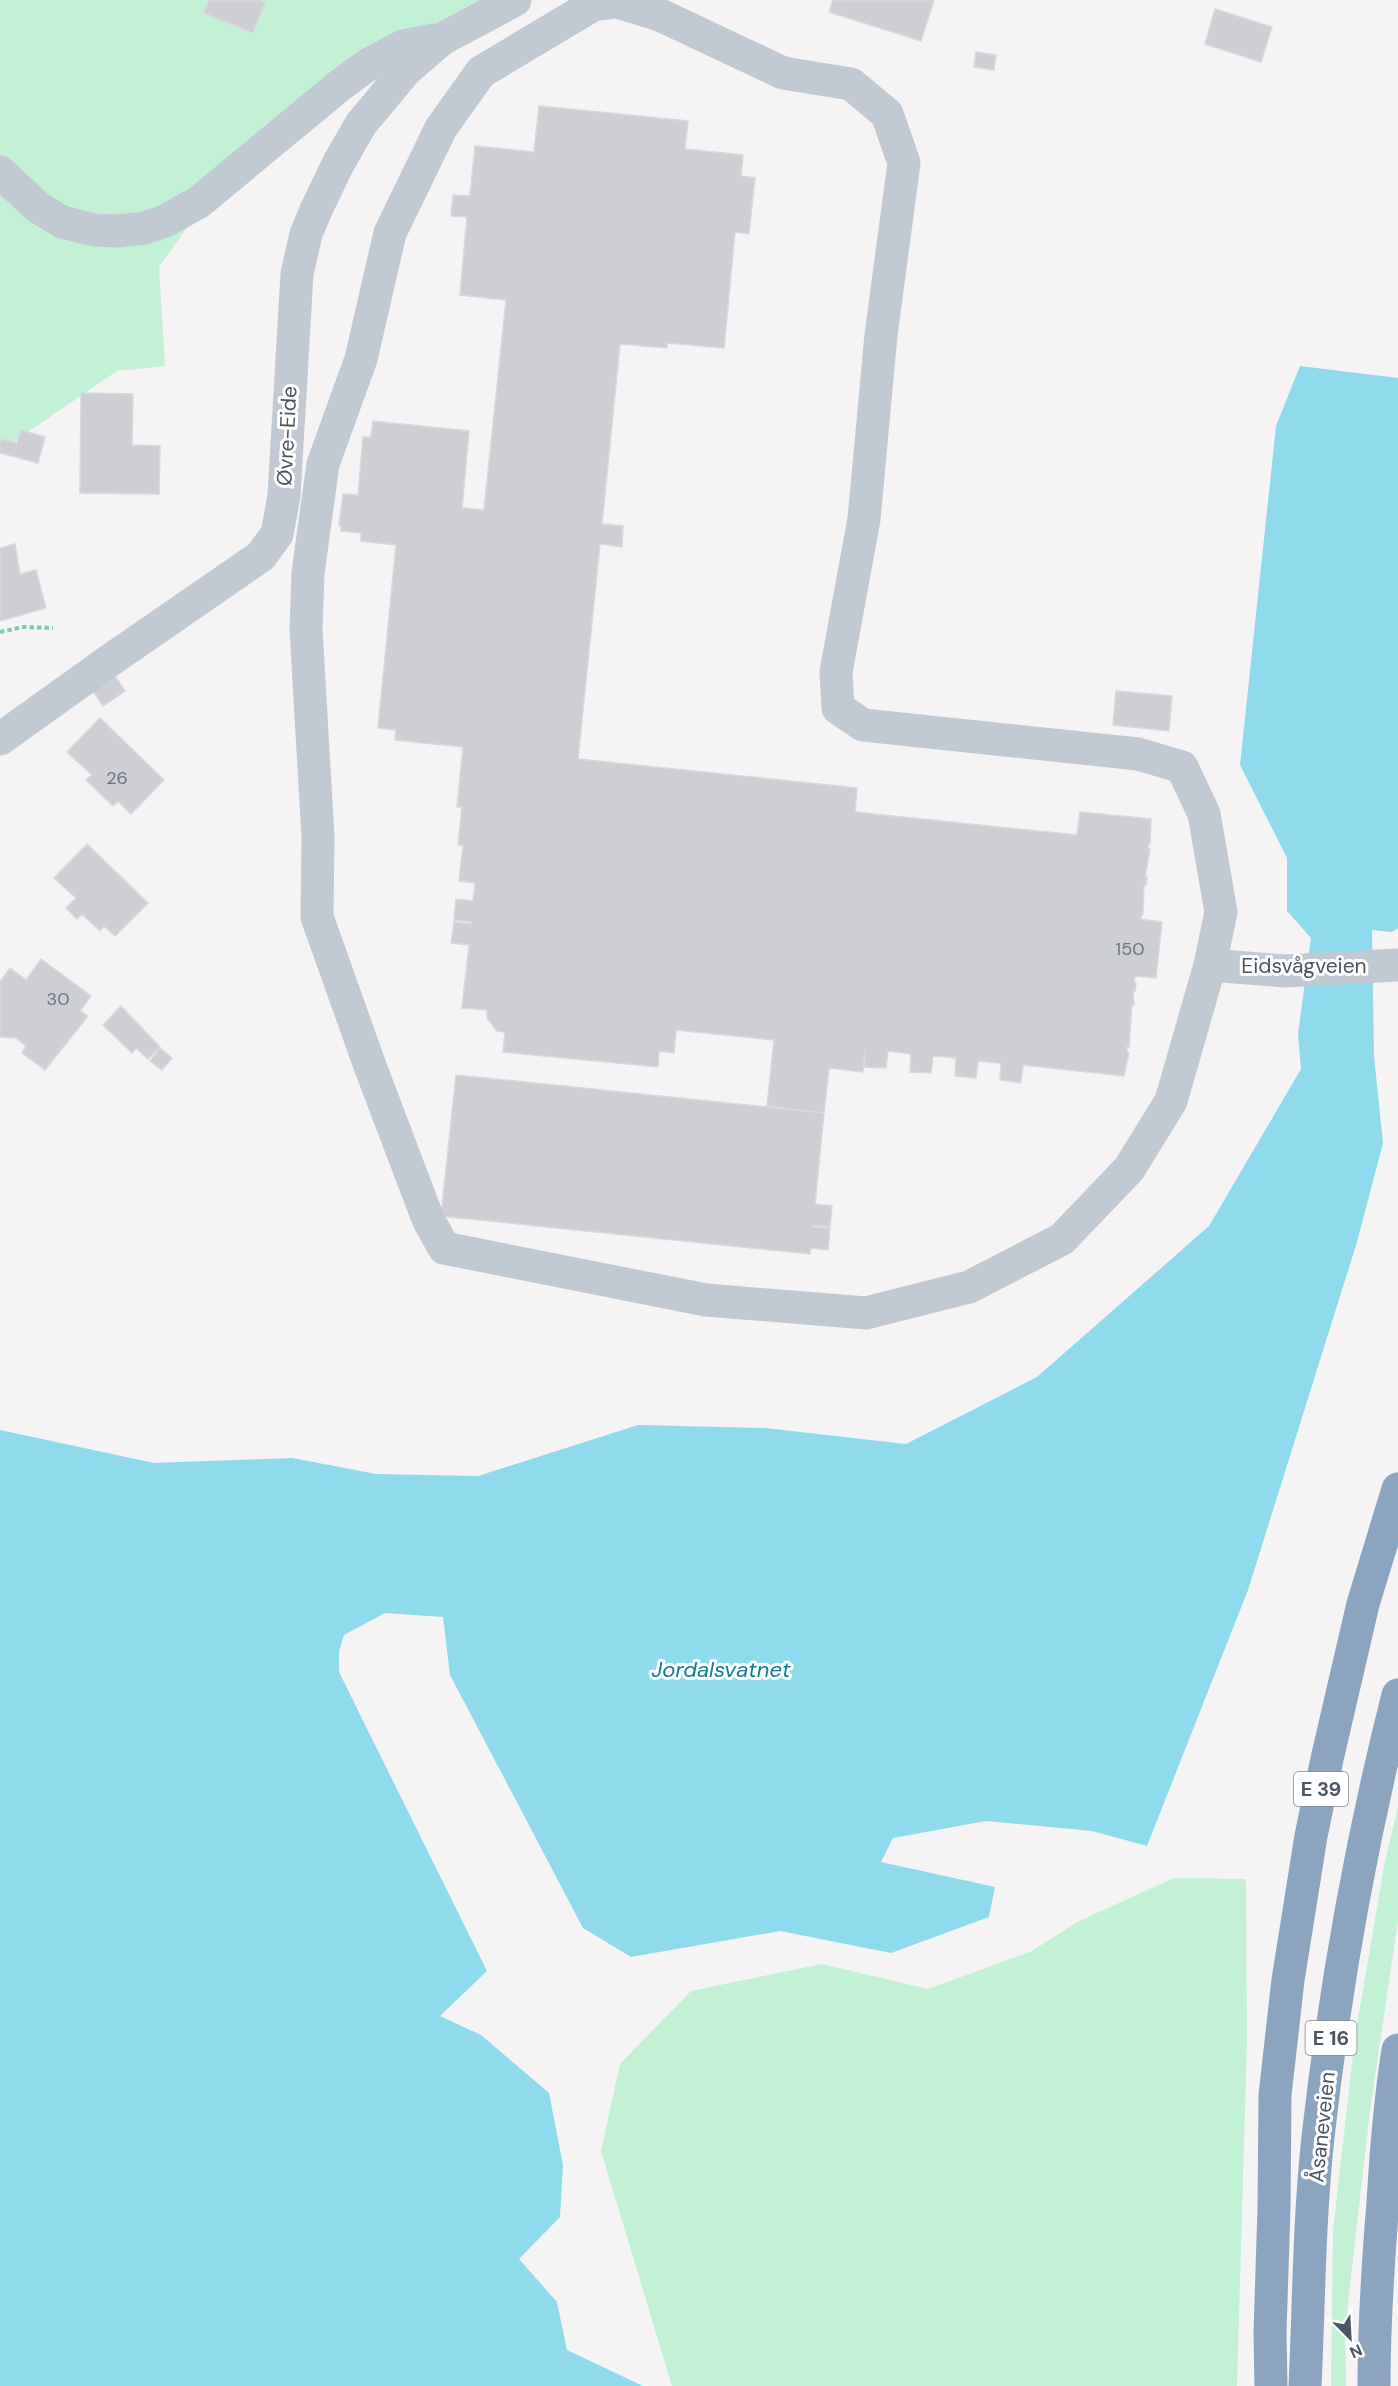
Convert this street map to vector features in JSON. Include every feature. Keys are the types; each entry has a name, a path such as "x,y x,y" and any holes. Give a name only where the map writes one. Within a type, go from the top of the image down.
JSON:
{"highway":[{"name":"E 39","path":"1271,2386 1275,2095 1288,1980 1327,1759 1363,1604 1398,1489"},
{"name":"Åsaneveien","path":"1305,2386 1318,2138 1337,1986 1363,1847 1398,1695"},
{"path":"1374,2386 1374,2326 1380,2237 1387,2144 1398,2050"}],"street":[{"name":"Øvre-Eide","path":"0,739 261,556 277,534 284,496 287,454 293,309 297,274 306,234 338,164 361,124 406,70 442,39 515,0"},
{"path":"617,2 660,15 783,73 851,84 887,114 904,164 881,335 864,519 836,672 838,708 863,725 1138,754 1182,766 1204,814 1221,912 1210,965 1171,1101 1129,1169 1062,1239 969,1287 867,1313 706,1300 444,1248 423,1208 318,917 318,837 306,629 308,573 323,464 361,359 390,233 441,128 481,72 591,3 617,2"},
{"name":"Øvre-Eide","path":"0,172 39,208 62,222 94,230 117,231 145,228 165,221 199,202 339,86 369,64 404,46 442,39"},
{"name":"Eidsvågveien","path":"1210,965 1285,971 1398,965"}],"path":[{"path":"0,632 23,627 53,628"}],"green space":[{"path":"0,0 532,0 298,120 197,214 159,267 165,366 117,371 0,451"},
{"path":"1398,1807 1398,1920 1370,2111 1345,2329 1346,2386 1331,2386 1333,2231 1355,2037 1385,1861"},
{"path":"1174,1878 1246,1879 1247,2041 1237,2386 672,2386 601,2151 620,2064 691,1991 822,1964 928,1989 1030,1952 1079,1921"}],"water":[{"name":"Jordalsvatnet","path":"1300,366 1398,378 1398,928 1392,932 1372,930 1374,1056 1383,1143 1357,1242 1248,1590 1147,1846 1092,1831 986,1821 893,1838 881,1862 995,1887 989,1917 891,1953 780,1931 631,1957 583,1928 450,1675 443,1617 385,1613 344,1635 339,1651 339,1672 487,1971 440,2016 481,2035 549,2093 563,2165 560,2217 519,2259 557,2302 567,2350 643,2386 0,2386 0,1430 154,1463 292,1458 376,1474 478,1476 638,1425 765,1428 906,1444 1037,1377 1209,1226 1301,1069 1298,1034 1311,938 1287,911 1287,858 1240,765 1276,426"}],"building":[{"path":"209,0 259,0 265,3 253,33 204,13"},
{"path":"833,0 934,0 921,41 829,12"},
{"path":"1215,9 1272,27 1261,62 1205,44"},
{"path":"976,52 996,55 994,70 974,67"},
{"path":"539,106 688,121 685,149 743,155 741,176 755,178 749,234 735,232 724,348 667,343 667,348 620,344 602,524 623,526 622,547 600,544 578,759 857,788 855,812 1077,835 1080,812 1151,819 1150,844 1148,844 1148,849 1150,849 1145,877 1147,877 1146,885 1144,885 1143,913 1140,919 1162,922 1156,978 1135,976 1134,1005 1132,1004 1129,1047 1127,1046 1129,1053 1124,1076 1023,1065 1021,1083 1000,1080 1001,1063 978,1061 976,1078 955,1076 956,1058 933,1056 931,1073 910,1072 911,1054 888,1051 886,1068 865,1067 865,1049 863,1072 829,1068 824,1113 767,1106 774,1040 676,1030 674,1053 659,1051 658,1067 503,1052 505,1032 497,1031 487,1018 487,1010 462,1008 469,945 451,943 454,922 471,924 471,922 454,920 456,899 473,901 475,883 459,881 463,845 458,845 462,807 457,807 463,747 395,740 396,730 378,728 396,545 361,541 361,533 341,531 341,526 339,526 343,494 358,495 363,437 371,437 373,421 469,431 462,508 484,510 506,300 460,295 467,217 451,216 453,195 470,196 475,146 534,152"},
{"path":"81,393 133,394 132,445 160,446 159,494 80,493"},
{"path":"21,430 45,437 38,463 0,453 0,439 17,443"},
{"path":"15,544 20,574 36,570 46,608 0,621 0,548"},
{"path":"113,673 125,691 103,706 91,688"},
{"path":"1116,691 1172,696 1169,731 1113,725"},
{"path":"100,718 164,780 131,814 118,801 113,806 86,780 92,775 67,752"},
{"path":"87,844 148,903 115,936 104,926 100,931 82,914 77,919 66,908 76,898 54,878"},
{"path":"41,959 91,996 80,1011 88,1016 45,1070 22,1053 26,1046 16,1038 0,1037 0,982 10,968 26,980"},
{"path":"121,1006 160,1047 148,1059 136,1048 132,1053 103,1025"},
{"path":"160,1048 172,1058 162,1070 150,1061"},
{"path":"456,1075 824,1113 815,1204 832,1206 830,1227 813,1225 813,1227 830,1228 828,1250 811,1248 810,1254 441,1216"}]}
